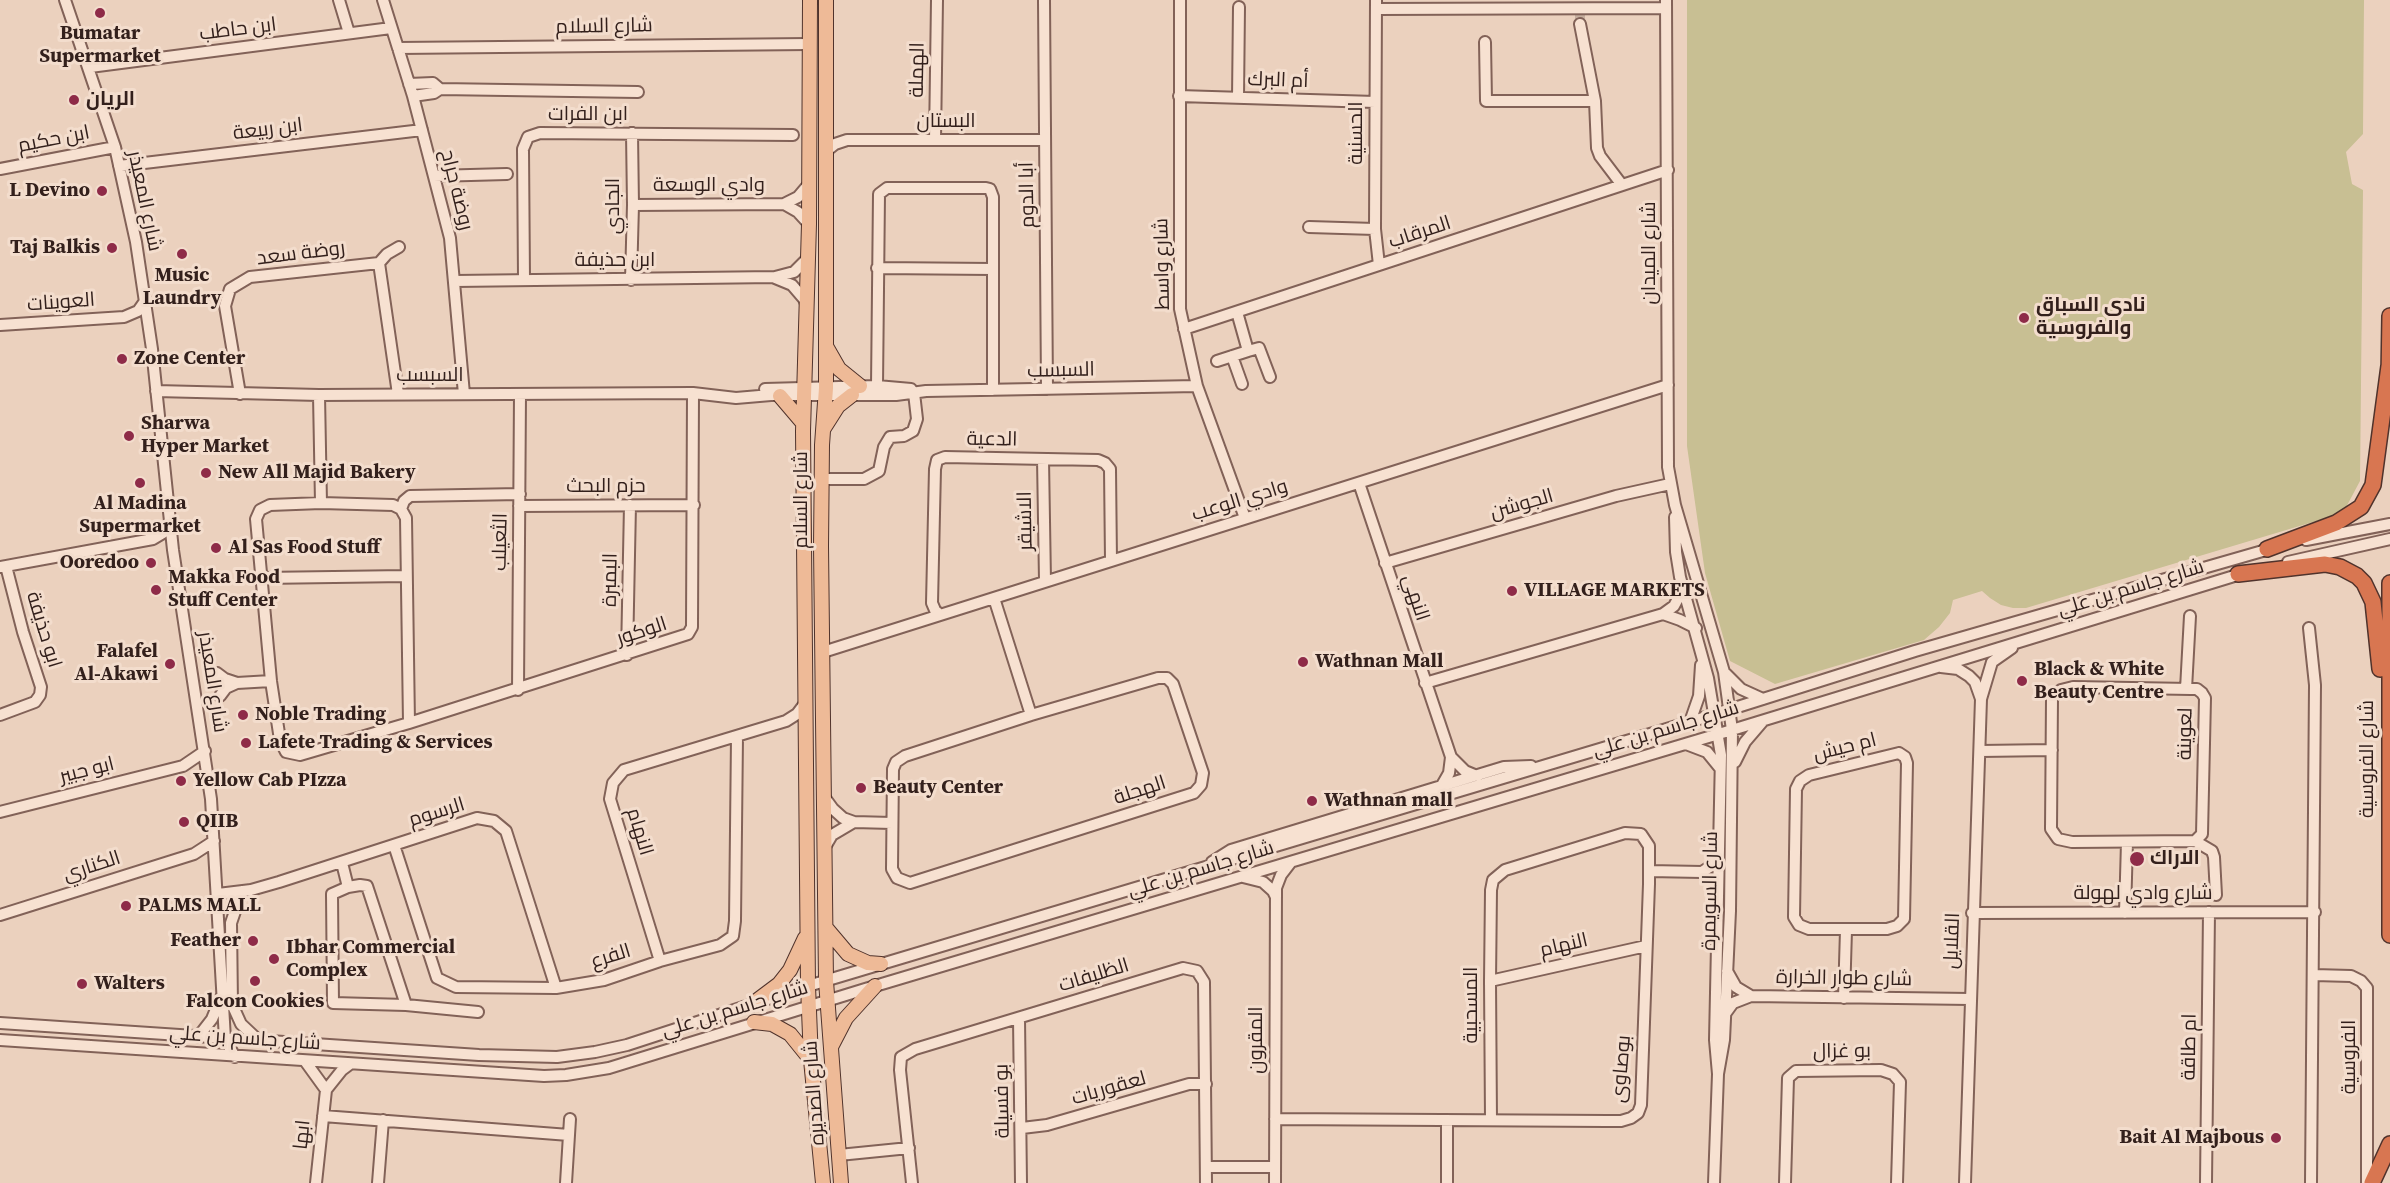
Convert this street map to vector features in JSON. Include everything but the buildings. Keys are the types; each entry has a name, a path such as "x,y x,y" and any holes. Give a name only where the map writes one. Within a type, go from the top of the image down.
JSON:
{"highway":[{"path":"2390,316 2390,413"},
{"path":"2267,549 2336,524 2361,507 2373,485 2389,366"},
{"path":"2238,574 2325,564 2349,571 2364,584 2375,612 2380,683 2389,740"},
{"name":"شارع الفروسية","path":"2390,583 2390,935"},
{"path":"2372,1183 2390,1144"}],"main road":[{"name":"شارع السلام","path":"809,1006 803,423 809,224 810,0"},
{"name":"شارع السلام","path":"826,0 826,392 821,479 828,1000"},
{"path":"823,430 838,406 856,391 839,369 825,345"},
{"path":"780,396 803,423"},
{"path":"826,928 848,954 868,963 881,964"},
{"path":"751,1005 779,984 801,949 807,930"},
{"path":"832,1047 846,1018 875,986"},
{"name":"شارع الصديره","path":"828,1000 841,1183"},
{"name":"شارع الصديره","path":"809,1006 811,1060 823,1183"},
{"path":"754,1022 772,1024 790,1034 811,1060"}],"street":[{"name":"شارع المعيذر","path":"65,0 90,67 115,147 136,242 156,391 173,550 208,773 216,857 225,1039 235,1057"},
{"path":"339,0 349,33"},
{"name":"روضة جراح","path":"383,0 413,96 450,238 464,394"},
{"name":"الهملة","path":"935,140 937,0"},
{"name":"أبا الدوم","path":"1044,0 1047,390"},
{"name":"شارع واسط","path":"1180,0 1180,309 1197,386 1245,518"},
{"path":"1376,5 1580,16 1666,4"},
{"name":"شارع الميدان","path":"1666,4 1667,452 1670,484 1675,505 1724,672 1729,709"},
{"name":"الحسنية","path":"1376,5 1375,229 1379,266"},
{"path":"1238,98 1239,7"},
{"path":"1580,16 1596,101 1597,148 1600,156 1622,185"},
{"name":"ابن حاطب","path":"90,67 391,28"},
{"path":"1485,42 1486,101 1596,101"},
{"name":"شارع السلام","path":"398,48 809,44"},
{"path":"409,84 433,83 440,89"},
{"path":"413,96 434,93 440,89 638,92"},
{"name":"أم البرك","path":"1179,96 1376,102"},
{"path":"825,125 847,140"},
{"name":"ابن ربيعة","path":"119,166 422,130"},
{"name":"ابن الفرات","path":"525,279 523,149 528,137 540,133 793,135"},
{"name":"الجادي","path":"631,280 632,133"},
{"name":"البستان","path":"825,152 835,144 847,140 1045,140"},
{"name":"ابن حكيم","path":"0,169 115,147"},
{"name":"المرقاب","path":"1184,329 1668,170"},
{"path":"434,176 507,174"},
{"name":"وادي الوسعة","path":"633,205 784,204 798,197 809,184"},
{"path":"877,386 877,198 882,190 986,188 993,193 993,390"},
{"name":"وادي الوسعة","path":"784,204 798,212 809,224"},
{"path":"1309,227 1375,229"},
{"path":"398,394 379,263 387,254 399,247"},
{"name":"ابن حذيفة","path":"454,281 775,278 794,272 807,259"},
{"name":"روضة سعد","path":"240,394 225,306 230,289 250,277 379,263"},
{"path":"877,268 993,269"},
{"path":"775,278 792,285 807,306"},
{"name":"العوينات","path":"0,325 124,317 138,311 145,301"},
{"path":"1237,312 1248,351"},
{"name":"العوينات","path":"124,317 148,328"},
{"path":"1217,361 1259,348 1270,377"},
{"path":"1232,356 1242,384"},
{"name":"وادي الوعب","path":"823,652 1668,385"},
{"name":"السبسب","path":"856,391 877,386 926,391 1197,386"},
{"name":"السبسب","path":"156,391 320,395 693,393 726,398 780,396 804,392"},
{"name":"السبسب","path":"705,394 725,391 914,393 926,391"},
{"name":"الوكور","path":"401,509 393,505 321,503 270,505 260,510 256,519 271,681 280,740 286,752 300,755 518,690 627,656 688,634 692,627 693,393"},
{"path":"821,479 864,479 879,471 890,437 904,436 913,431 916,419 914,393"},
{"name":"الثعيلب","path":"518,690 520,394"},
{"path":"320,395 321,503"},
{"name":"الدعية","path":"940,615 932,603 937,460 945,457 1098,460 1105,463 1110,469 1112,561"},
{"name":"الاشيقر","path":"1043,459 1046,581"},
{"name":"النهي","path":"1359,483 1451,757"},
{"name":"الجوشن","path":"1385,563 1616,496 1670,484"},
{"path":"409,723 406,518 401,509 404,501 410,496 520,494"},
{"name":"البمبرة","path":"627,656 630,505"},
{"name":"حزم البحث","path":"519,506 694,505"},
{"name":"شارع الميدان","path":"1675,505 1676,552 1683,589 1696,628 1715,713"},
{"path":"3,566 153,539 170,523"},
{"name":"شارع جاسم بن علي","path":"0,1023 479,1055 557,1057 595,1053 627,1045 808,986 1690,722 1926,647 2267,549 2366,527 2390,524"},
{"path":"2366,527 2372,529 2374,535 2373,541 2368,544"},
{"path":"153,539 173,550"},
{"name":"شارع جاسم بن علي","path":"0,1040 544,1076 609,1068 754,1022 1686,744 2238,574 2390,539"},
{"name":"ابو حذيفة","path":"0,716 35,702 40,695 41,687 3,566"},
{"path":"262,578 406,576"},
{"path":"1425,683 1663,615 1678,601 1683,589"},
{"path":"994,598 1031,715"},
{"path":"1663,615 1696,628"},
{"path":"2188,689 2191,675 2188,671 2190,616"},
{"path":"2309,628 2315,685 2315,912 2311,1183"},
{"name":"القلايل","path":"1965,1183 1972,913 1981,699 1992,663 2025,640"},
{"path":"1690,722 1700,687 1703,656"},
{"path":"1934,666 1958,669 1969,676 1975,682 1981,699"},
{"path":"1724,672 1741,689 1763,699"},
{"path":"217,673 225,680 237,683 271,681"},
{"name":"الهجلة","path":"1158,678 1167,678 1173,684 1203,773 1202,785 1194,793 910,883 897,878 892,869 893,769 896,762 905,756 1031,715 1158,678"},
{"path":"220,696 226,688 237,683"},
{"name":"لعوينة","path":"2073,687 2188,689 2197,689 2205,698 2202,834 2195,841 2072,842 2058,839 2051,829 2052,698 2061,690 2073,687"},
{"name":"النهام","path":"660,961 610,799 613,783 624,770 780,723 797,714 806,702"},
{"name":"شارع السويمرة","path":"1718,1074 1715,1040 1717,888 1718,856 1732,730 1729,709"},
{"name":"شارع السويمرة","path":"1714,1183 1718,1074 1727,971 1727,771 1715,713"},
{"path":"1686,744 1707,752 1727,771 1745,742 1767,718"},
{"path":"780,723 796,726 806,734"},
{"name":"الفرع","path":"394,845 437,978 456,987 556,988 604,980 660,961 720,945 733,936 735,921 737,737"},
{"name":"ابو جبير","path":"0,812 183,766 205,750"},
{"path":"1980,750 2052,750"},
{"name":"ام حيش","path":"1899,753 1905,757 1907,764 1904,919 1897,926 1887,929 1846,930 1809,929 1799,925 1794,917 1796,789 1800,781 1809,776 1899,753"},
{"path":"1451,757 1464,771 1477,776"},
{"path":"1441,786 1449,773 1451,757"},
{"name":"ابو جبير","path":"183,766 208,773"},
{"path":"1208,866 1231,850 1441,786 1512,766 1538,767"},
{"path":"825,798 832,809 843,818 854,822 892,823"},
{"name":"الرسوم","path":"218,894 242,891 342,863 477,818 494,821 506,831 556,988"},
{"path":"825,847 832,835 854,822"},
{"name":"بوصاوى","path":"1275,1119 1621,1121 1638,1113 1641,1105 1649,846 1641,834 1625,833 1502,871 1493,880 1491,890"},
{"name":"الكناري","path":"0,915 194,854 214,841"},
{"path":"2195,841 2212,851 2216,895"},
{"path":"2125,913 2127,842"},
{"name":"الكناري","path":"194,854 216,857"},
{"path":"1649,871 1702,872 1712,866 1718,856"},
{"name":"المقرون","path":"1275,1183 1276,897 1278,881 1291,862"},
{"path":"342,863 348,887"},
{"path":"1702,872 1717,888"},
{"path":"1240,877 1263,882 1274,891 1276,897"},
{"path":"406,1005 367,886 348,887 332,894 333,1003 406,1005 478,1012"},
{"name":"المسحبية","path":"1491,890 1491,1120"},
{"path":"242,891 231,923 232,1004 241,1024 258,1040"},
{"name":"ام طاقة","path":"2206,1183 2209,912"},
{"name":"شارع وادي لهولة","path":"1972,913 2315,912"},
{"path":"1844,998 1846,930"},
{"name":"النهام","path":"1490,981 1646,946"},
{"name":"الظليفات","path":"912,1183 900,1070 901,1057 915,1049 1183,968 1197,971 1204,982 1206,1183"},
{"path":"1727,971 1736,987 1751,996"},
{"name":"الفروسية","path":"2314,975 2357,977 2365,984 2368,1004 2367,1183"},
{"path":"198,1037 212,1019 223,994"},
{"name":"شارع طوار الخرارة","path":"1725,1014 1738,999 1751,996 1970,999"},
{"name":"بو فسيلة","path":"1019,1018 1022,1183"},
{"path":"305,1061 326,1090 342,1070 350,1064"},
{"name":"بو غزال","path":"1785,1183 1788,1078 1796,1071 1881,1070 1893,1074 1900,1082 1897,1183"},
{"name":"لعقوريات","path":"1022,1128 1047,1125 1189,1084 1206,1084"},
{"name":"ابها","path":"316,1183 326,1090"},
{"path":"323,1116 569,1135"},
{"path":"566,1183 570,1119"},
{"path":"378,1183 383,1120"},
{"path":"1447,1120 1447,1183"},
{"path":"839,1155 909,1148"},
{"path":"1206,1167 1275,1167"}],"shaded area":[{"name":"نادي السباق والفروسية","path":"1687,0 2364,0 2363,134 2346,152 2352,184 2363,190 2360,481 2343,513 2026,608 2001,605 1982,591 1953,600 1950,613 1924,640 1775,684 1730,661 1705,573 1687,446"}],"tunnel":[{"path":"1580,15 1580,24"}],"place":[{"name":"Bumatar Supermarket","path":"100,13"},
{"name":"الريان","path":"74,100"},
{"name":"L Devino","path":"102,191"},
{"name":"Taj Balkis","path":"112,248"},
{"name":"Music Laundry","path":"182,254"},
{"name":"نادي السباق والفروسية","path":"2024,318"},
{"name":"Zone Center","path":"122,359"},
{"name":"Sharwa Hyper Market","path":"129,436"},
{"name":"New All Majid Bakery","path":"206,473"},
{"name":"Al Madina Supermarket","path":"140,483"},
{"name":"Al Sas Food Stuff","path":"216,548"},
{"name":"Ooredoo","path":"151,563"},
{"name":"Makka Food Stuff Center","path":"156,590"},
{"name":"VILLAGE MARKETS","path":"1512,591"},
{"name":"Wathnan Mall","path":"1303,662"},
{"name":"Falafel Al-Akawi","path":"170,664"},
{"name":"Black & White Beauty Centre","path":"2022,681"},
{"name":"Noble Trading","path":"243,715"},
{"name":"Lafete Trading & Services","path":"246,743"},
{"name":"Yellow Cab PIzza","path":"181,781"},
{"name":"Beauty Center","path":"861,788"},
{"name":"Wathnan mall","path":"1312,801"},
{"name":"QIIB","path":"184,822"},
{"name":"الاراك","path":"2137,859"},
{"name":"PALMS MALL","path":"126,906"},
{"name":"Feather","path":"253,941"},
{"name":"Ibhar Commercial Complex","path":"274,959"},
{"name":"Falcon Cookies","path":"255,981"},
{"name":"Walters","path":"82,984"},
{"name":"Bait Al Majbous","path":"2276,1138"}]}
